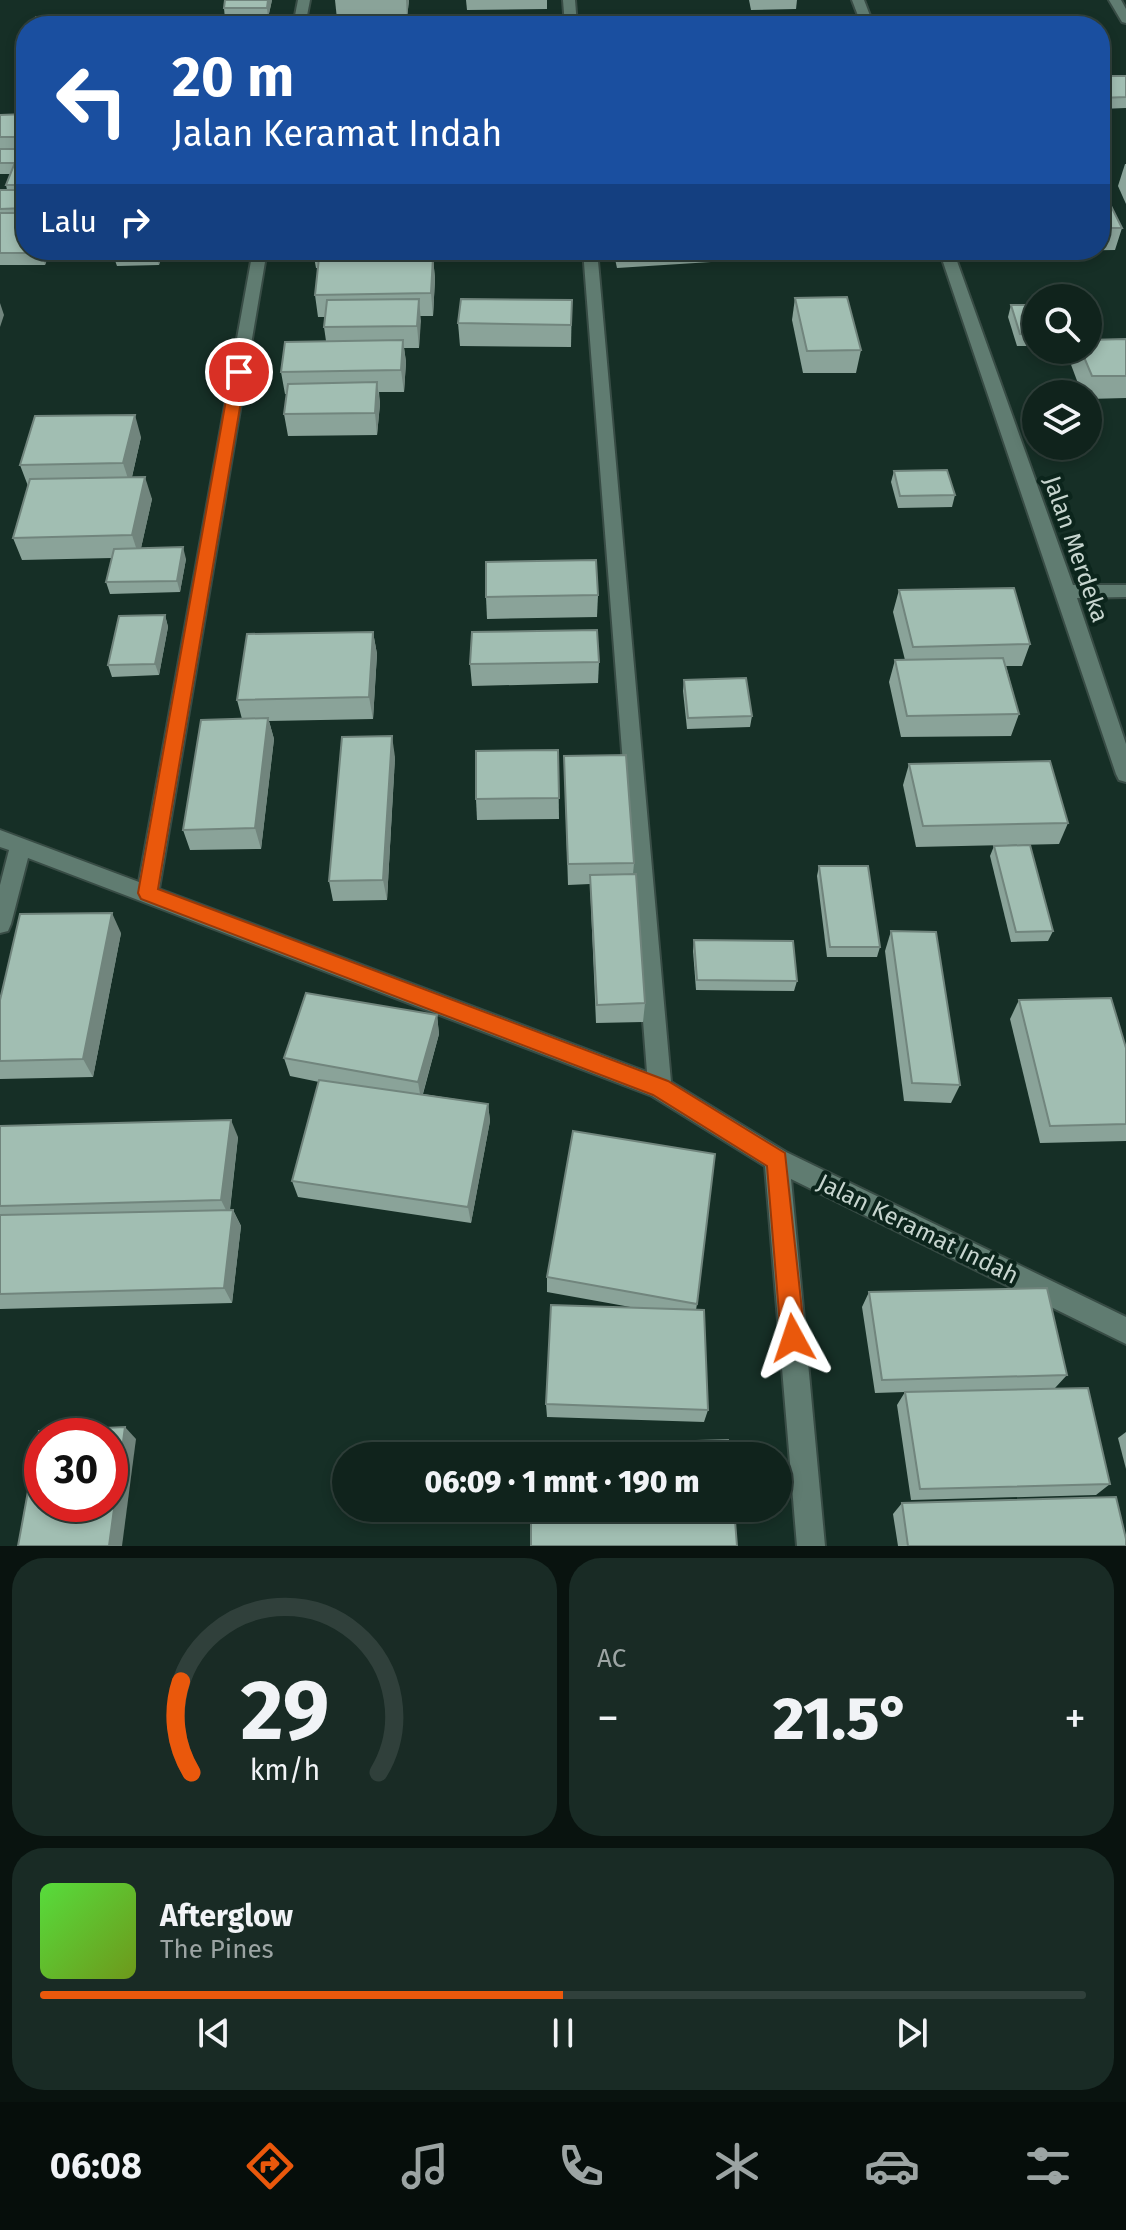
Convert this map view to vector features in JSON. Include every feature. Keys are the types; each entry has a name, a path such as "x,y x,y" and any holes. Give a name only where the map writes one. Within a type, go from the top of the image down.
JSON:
{"street":[{"path":"1115,0 1126,19"},
{"path":"148,893 258,260"},
{"path":"591,260 660,1088"},
{"name":"Jalan Merdeka","path":"950,260 1126,774"},
{"path":"1066,592 1126,591"},
{"path":"0,924 11,842"},
{"name":"Jalan Keramat Indah","path":"11,842 660,1088 777,1160 1126,1331"},
{"path":"777,1160 811,1546"}],"building":[{"path":"225,0 268,0 267,8 224,8"},
{"path":"1110,76 1126,76 1126,97 1110,98"},
{"path":"16,114 16,137 0,137 0,115"},
{"path":"0,149 16,149 16,163 0,163"},
{"path":"14,165 16,165 16,185 6,185"},
{"path":"0,190 16,190 16,208 0,209"},
{"path":"1110,204 1122,228 1110,228"},
{"path":"0,213 16,213 16,253 0,253"},
{"path":"319,260 433,260 431,293 315,295"},
{"path":"847,297 861,350 807,351 795,298"},
{"path":"419,299 417,326 324,327 327,300"},
{"path":"461,299 572,300 571,325 458,323"},
{"path":"1011,305 1022,305 1020,334"},
{"path":"1126,339 1126,376 1092,376 1087,364 1102,364 1102,340"},
{"path":"403,340 401,370 281,372 285,342"},
{"path":"377,382 375,413 284,414 288,384"},
{"path":"135,415 123,463 20,465 35,416"},
{"path":"947,470 955,495 900,496 894,471"},
{"path":"145,477 132,535 13,538 30,479"},
{"path":"183,547 177,581 106,582 114,549"},
{"path":"596,560 598,595 486,597 486,562"},
{"path":"1014,588 1030,644 913,647 899,590"},
{"path":"165,615 155,664 108,665 119,616"},
{"path":"597,630 599,662 470,664 472,632"},
{"path":"373,632 369,697 237,700 247,634"},
{"path":"1003,658 1019,714 907,716 895,660"},
{"path":"746,678 752,716 688,718 684,680"},
{"path":"268,718 255,828 183,830 201,720"},
{"path":"392,736 383,880 329,881 342,737"},
{"path":"558,750 559,798 476,799 476,751"},
{"path":"626,755 634,863 568,864 564,756"},
{"path":"1050,761 1068,823 923,826 909,764"},
{"path":"1030,845 1053,931 1016,932 994,846"},
{"path":"819,866 868,866 880,947 830,947"},
{"path":"636,874 645,1003 597,1005 590,875"},
{"path":"112,913 83,1059 0,1061 0,1000 20,914"},
{"path":"891,931 936,932 960,1085 912,1083"},
{"path":"694,940 793,941 797,981 697,980"},
{"path":"306,993 437,1015 418,1082 284,1058"},
{"path":"1111,998 1126,1048 1126,1124 1050,1126 1019,1000"},
{"path":"319,1080 488,1104 468,1207 292,1181"},
{"path":"231,1120 221,1200 0,1206 0,1126"},
{"path":"573,1131 715,1154 697,1304 547,1277"},
{"path":"233,1210 224,1288 0,1294 0,1215"},
{"path":"1047,1288 1067,1375 882,1380 869,1292"},
{"path":"551,1305 704,1310 708,1410 546,1404"},
{"path":"1088,1388 1110,1484 920,1489 905,1392"},
{"path":"728,1440 728,1442 662,1442"},
{"path":"1116,1497 1126,1546 908,1546 902,1503"},
{"path":"24,1513 24,1522 112,1522 109,1546 18,1546"},
{"path":"531,1522 735,1522 737,1546 531,1546"}],"route":[{"path":"239,372 148,893 660,1088 777,1160 793,1338"}]}
